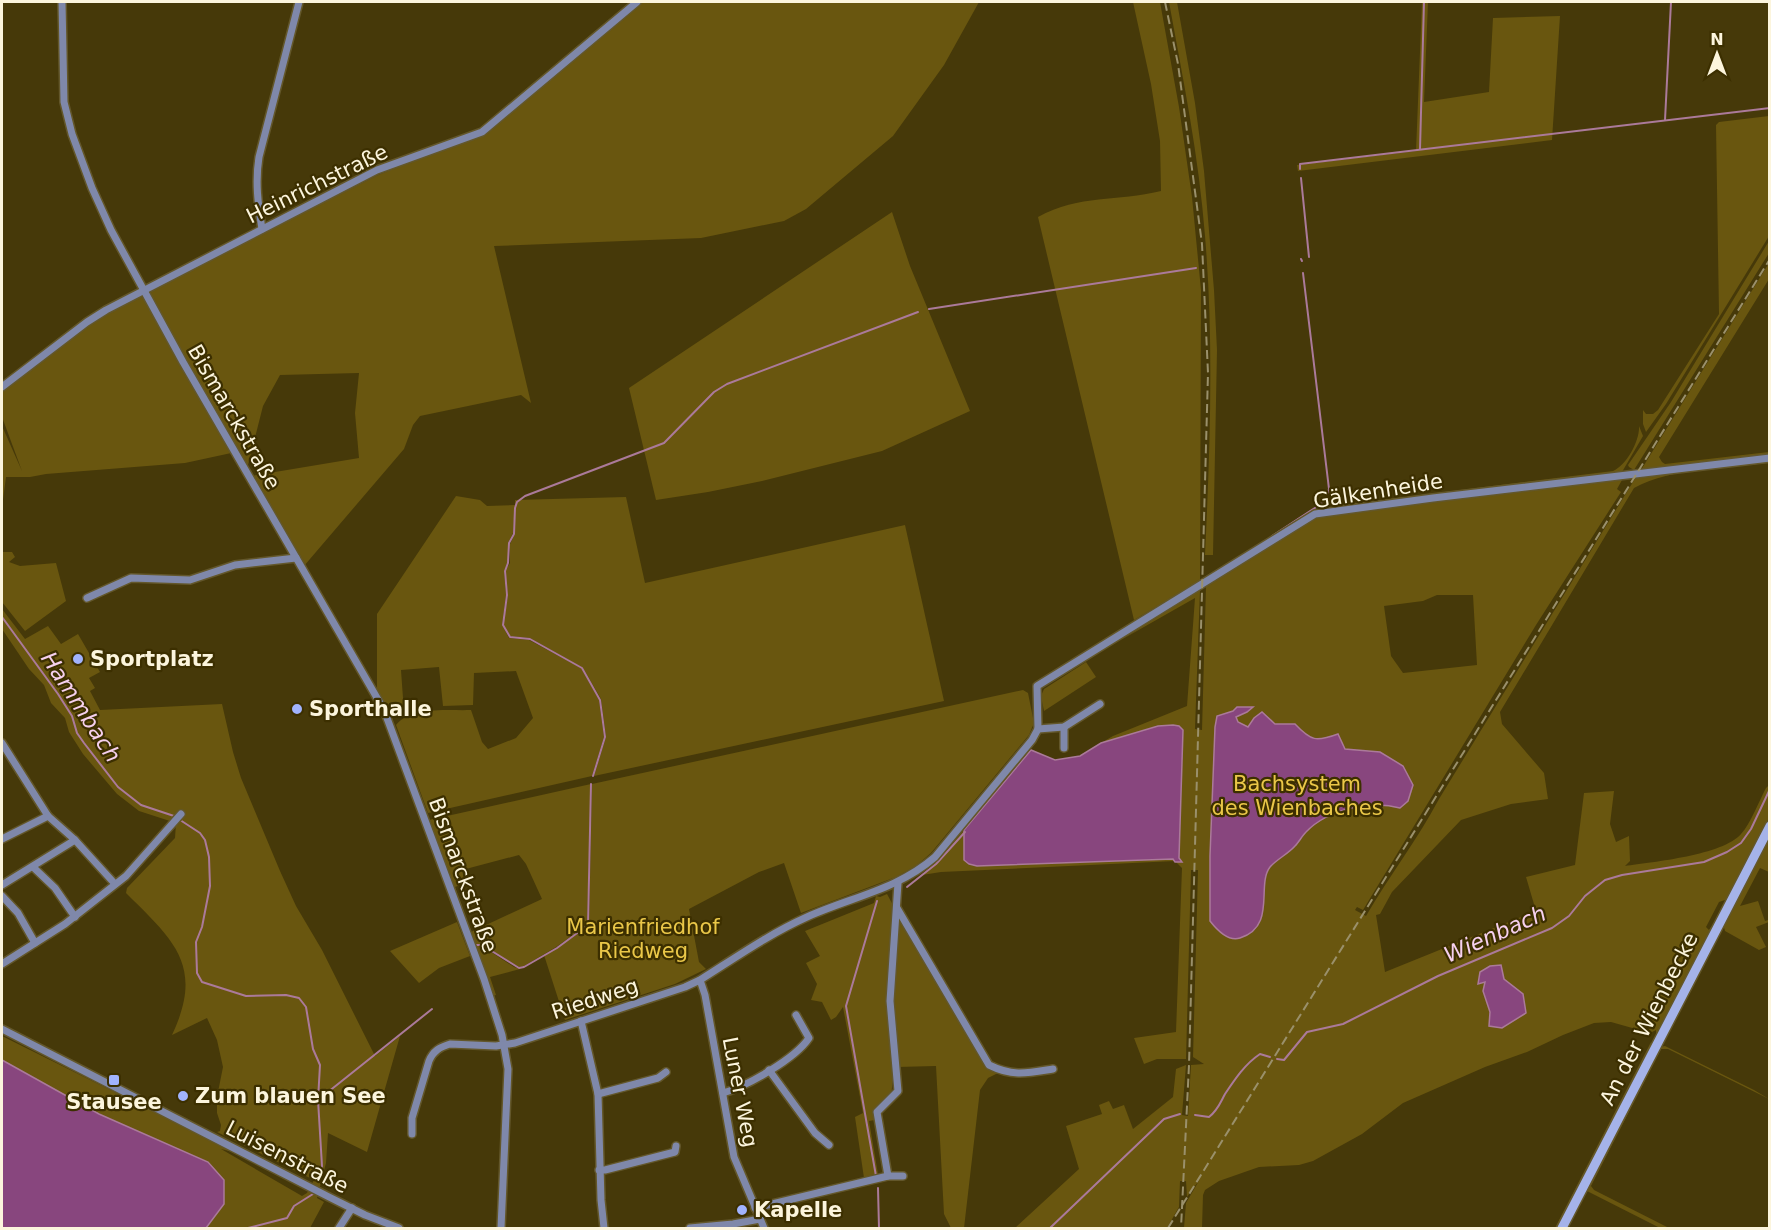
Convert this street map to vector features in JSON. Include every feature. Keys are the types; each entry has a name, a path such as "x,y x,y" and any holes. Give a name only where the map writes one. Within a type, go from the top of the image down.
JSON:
{"street":[{"name":"Bismarckstraße","path":"62,2 64,102 72,134 92,188 111,230 235,454 390,723 484,979 504,1045 508,1069 501,1228"},
{"path":"262,229 255,178 299,2"},
{"name":"Heinrichstraße","path":"2,387 87,322 145,291 378,170 482,132 637,2"},
{"name":"Gälkenheide","path":"1038,729 1037,686 1315,514 1770,458"},
{"path":"87,598 125,580 190,580 235,565 296,558"},
{"path":"1038,729 1064,727 1100,704"},
{"path":"1064,727 1064,748"},
{"name":"Riedweg","path":"412,1134 412,1118 429,1061 434,1053 444,1046 450,1044 504,1045 686,987 780,930 808,916 898,883 919,870 934,856 1032,740 1038,729"},
{"path":"2,743 48,816 75,840 116,884"},
{"path":"2,964 75,917 126,876 181,814"},
{"path":"2,839 48,816"},
{"name":"An der Wienbecke","path":"1562,1228 1770,826"},
{"path":"2,885 75,840"},
{"path":"33,867 60,894 75,917"},
{"path":"888,1176 876,1112 898,1091 890,1001 897,908 895,897 898,883"},
{"path":"887,886 895,897"},
{"path":"2,896 18,913 35,943"},
{"path":"897,908 989,1065 1003,1072 1019,1074 1053,1069"},
{"name":"Luner Weg","path":"700,980 705,995 734,1157 764,1228"},
{"path":"723,1093 786,1061 803,1047 809,1038 796,1015"},
{"path":"581,1021 598,1094 599,1170 604,1228"},
{"name":"Luisenstraße","path":"2,1029 303,1184 399,1228"},
{"path":"769,1070 815,1133 829,1145"},
{"path":"598,1094 658,1078 666,1072"},
{"path":"599,1170 675,1152 676,1146"},
{"path":"755,1208 888,1176 903,1176"},
{"path":"339,1228 352,1208"},
{"path":"690,1228 760,1219"}],"green space":[{"path":"642,2 979,2 944,65 893,136 806,209 784,221 701,238 494,246 531,403 521,395 420,416 413,425 404,449 304,566 251,476 359,458 355,413 359,373 280,375 263,406 247,469 236,452 185,463 30,477 6,477 2,507 2,426 22,471 2,417 2,389 88,324 147,291 378,175 485,132"},
{"path":"1133,2 1160,2 1192,197 1201,290 1200,581 1134,620 1038,217 1069,205 1161,191 1160,141 1151,84"},
{"path":"1169,2 1177,2 1195,103 1204,171 1214,290 1217,350 1213,555 1205,555 1210,436 1210,316 1205,236 1195,148"},
{"path":"1422,2 1428,2 1424,102 1489,92 1493,18 1560,16 1552,140 1298,171 1297,165 1416,151"},
{"path":"1769,116 1769,236 1666,404 1646,432 1643,424 1643,410 1646,414 1653,414 1658,410 1719,314 1716,125 1719,122"},
{"path":"892,212 910,266 970,411 882,451 762,481 656,500 629,388"},
{"path":"1769,241 1769,253 1634,470 1629,467 1628,465 1671,402"},
{"path":"1769,263 1769,279 1659,457 1665,464 1769,452 1769,456 1641,470"},
{"path":"1639,426 1643,436 1622,472 1345,506 1340,506 1335,499 1335,488 1337,488 1337,498 1342,504 1613,471 1632,452"},
{"name":"Bachsystem des Wienbaches","path":"1769,460 1769,463 1683,472 1649,481 1634,488 1500,712 1502,724 1544,773 1548,799 1511,804 1461,820 1392,892 1380,914 1376,915 1385,972 1536,911 1526,877 1575,865 1584,793 1614,791 1610,824 1616,842 1629,836 1630,861 1625,866 1687,856 1732,841 1745,829 1769,785 1769,818 1728,899 1719,902 1706,927 1709,930 1712,928 1659,1032 1656,1033 1656,1030 1650,1033 1611,1022 1594,1023 1403,1103 1362,1134 1313,1161 1299,1165 1259,1167 1219,1181 1205,1190 1203,1195 1202,1228 1184,1228 1186,1203 1200,1179 1187,1197 1186,1181 1180,1181 1179,1207 1167,1228 1015,1228 1079,1169 1066,1126 1102,1114 1099,1105 1109,1101 1113,1109 1124,1105 1133,1129 1173,1097 1176,1069 1186,1065 1182,1115 1188,1116 1191,1065 1204,1064 1193,1057 1198,870 1191,870 1186,1059 1157,1059 1144,1064 1134,1038 1176,1032 1182,868 1175,861 941,872 922,875 964,830 964,860 969,865 1172,859 1054,763 1089,754 1113,736 1187,706 1195,598 1121,640 1200,590 1195,729 1202,730 1206,586 1316,515 1622,480 1617,489 1621,492 1536,625 1363,910 1357,907 1355,910 1366,916 1422,829 1636,477","holes":["1437,595 1473,595 1477,665 1403,673 1391,656 1384,606 1423,601"]},
{"path":"456,496 480,500 487,506 515,505 513,533 508,543 508,562 504,571 506,595 502,625 509,638 529,640 581,668 599,700 604,737 592,776 428,813 396,725 403,719 421,712 471,710 482,742 488,749 516,738 533,718 516,671 474,673 473,705 443,706 439,667 401,670 404,712 390,713 377,691 377,614"},
{"path":"626,497 645,583 905,525 944,701 594,776 606,737 601,699 583,668 530,638 510,636 503,625 508,596 505,571 510,563 510,544 515,534 515,500"},
{"path":"2,552 12,552 15,557 9,562 20,566 56,563 66,601 25,631 2,602"},
{"path":"2,609 25,639 48,626 61,644 78,634 100,672 89,678 95,688 90,691 100,710 222,704 241,778 280,871 375,1056 400,1036 367,1152 328,1133 326,1163 317,1198 324,1202 310,1228 206,1228 224,1204 208,1162 99,1114 2,1060 2,1036 213,1141 233,1152 221,1149 302,1196 307,1193 314,1180 217,1132 220,1131 221,1125 217,1113 217,1097 223,1067 217,1040 207,1018 172,1035 181,1011 185,990 184,972 179,955 158,925 126,893 127,888 175,838 176,823 139,811 117,794 83,754 69,732 65,718 51,703 44,685 29,669 2,629"},
{"path":"1086,662 1096,677 1044,711 1041,696 1044,689"},
{"name":"Marienfriedhof Riedweg","path":"1023,690 1028,693 1034,723 1029,735 931,853 916,866 896,877 801,913 784,863 759,872 689,909 699,962 706,969 675,984 565,1020 544,955 589,926 592,784"},
{"path":"591,784 587,925 556,947 519,967 483,945 476,945 482,946 520,969 490,977 496,995 492,996 429,820","holes":["519,855 526,864 542,899 471,932 455,887 465,883 462,870"]},
{"path":"1769,834 1769,872 1760,868 1740,906 1758,901 1765,921 1769,922 1756,927 1766,947 1759,950 1725,931 1723,924"},
{"path":"887,894 895,909 888,1001 893,1072 891,1102 875,1120 869,1121 879,1180 864,1178 855,1117 863,1113 843,1007 831,1020 822,1002 811,1000 817,984 806,963 820,956 805,931 874,903 876,896"},
{"path":"898,916 988,1067 1000,1072 988,1078 980,1090 964,1228 951,1228 944,1214 936,1066 897,1067 892,1001"},
{"path":"457,922 470,956 439,968 419,983 390,951"},
{"path":"1651,1042 1651,1046 1555,1228"},
{"path":"1665,1046 1769,1099 1668,1049 1661,1049 1591,1186 1594,1190 1669,1228 1660,1228 1587,1191 1566,1228 1659,1047"}],"shaded area":[{"path":"1237,707 1253,707 1236,717 1238,722 1248,727 1262,712 1275,724 1295,724 1310,737 1319,739 1338,734 1345,749 1380,752 1403,766 1413,785 1408,801 1400,808 1376,805 1350,808 1315,824 1292,849 1270,867 1266,875 1264,905 1258,924 1251,932 1236,939 1223,934 1210,921 1210,856 1215,727 1217,716 1233,711"},
{"path":"1173,725 1183,730 1179,858 1182,862 1175,862 1173,859 977,866 964,860 964,830 1031,750 1055,760 1080,756 1101,743 1158,726"},
{"path":"1501,965 1504,979 1523,994 1526,1013 1502,1028 1489,1026 1490,1012 1483,991 1485,982 1478,984 1480,972 1490,966"},
{"path":"2,1060 99,1114 208,1162 224,1180 224,1204 206,1228 2,1228"}],"waterway":[{"path":"1420,149 1424,2"},
{"path":"1665,120 1671,2"},
{"path":"1300,169 1300,164 1770,108"},
{"path":"1301,178 1309,257"},
{"path":"929,309 1196,268"},
{"path":"1303,273 1328,493"},
{"path":"593,776 605,737 600,700 582,668 530,639 510,637 503,625 507,595 505,571 508,563 509,543 514,534 517,502 525,496 664,443 714,392 727,384 918,312"},
{"path":"1272,536 1324,500"},
{"name":"Hammbach","path":"2,617 58,694 72,716 77,733 118,787 141,805 174,816 200,833 205,840 209,857 210,886 202,927 196,942 197,973 202,982 246,996 286,995 299,998 306,1007 313,1049 320,1065 318,1100 322,1166 319,1181"},
{"path":"476,945 482,945 519,968 557,948 588,925 591,784"},
{"name":"Wienbach","path":"1277,1059 1284,1060 1307,1032 1343,1024 1438,976 1552,928 1569,916 1585,896 1605,880 1622,875 1704,862 1727,852 1741,843 1751,829 1770,789"},
{"path":"907,887 936,864 965,832"},
{"path":"876,1176 846,1006 877,901"},
{"path":"318,1100 432,1009"},
{"name":"Wienbach","path":"1195,1115 1209,1117 1250,1062 1260,1054 1270,1057"},
{"name":"Wienbach","path":"1050,1228 1164,1119 1180,1114"},
{"path":"878,1188 879,1228"},
{"name":"Hammbach","path":"248,1228 287,1218 294,1206 313,1194"}],"railway":[{"path":"1165,2 1178,64 1202,244 1208,373 1189,1065 1181,1228"},
{"path":"1168,1228 1770,259"}],"place":[{"name":"Sportplatz","path":"78,659"},
{"name":"Sporthalle","path":"297,709"},
{"name":"Stausee","path":"114,1080"},
{"name":"Zum blauen See","path":"183,1096"},
{"name":"Kapelle","path":"742,1210"}]}
